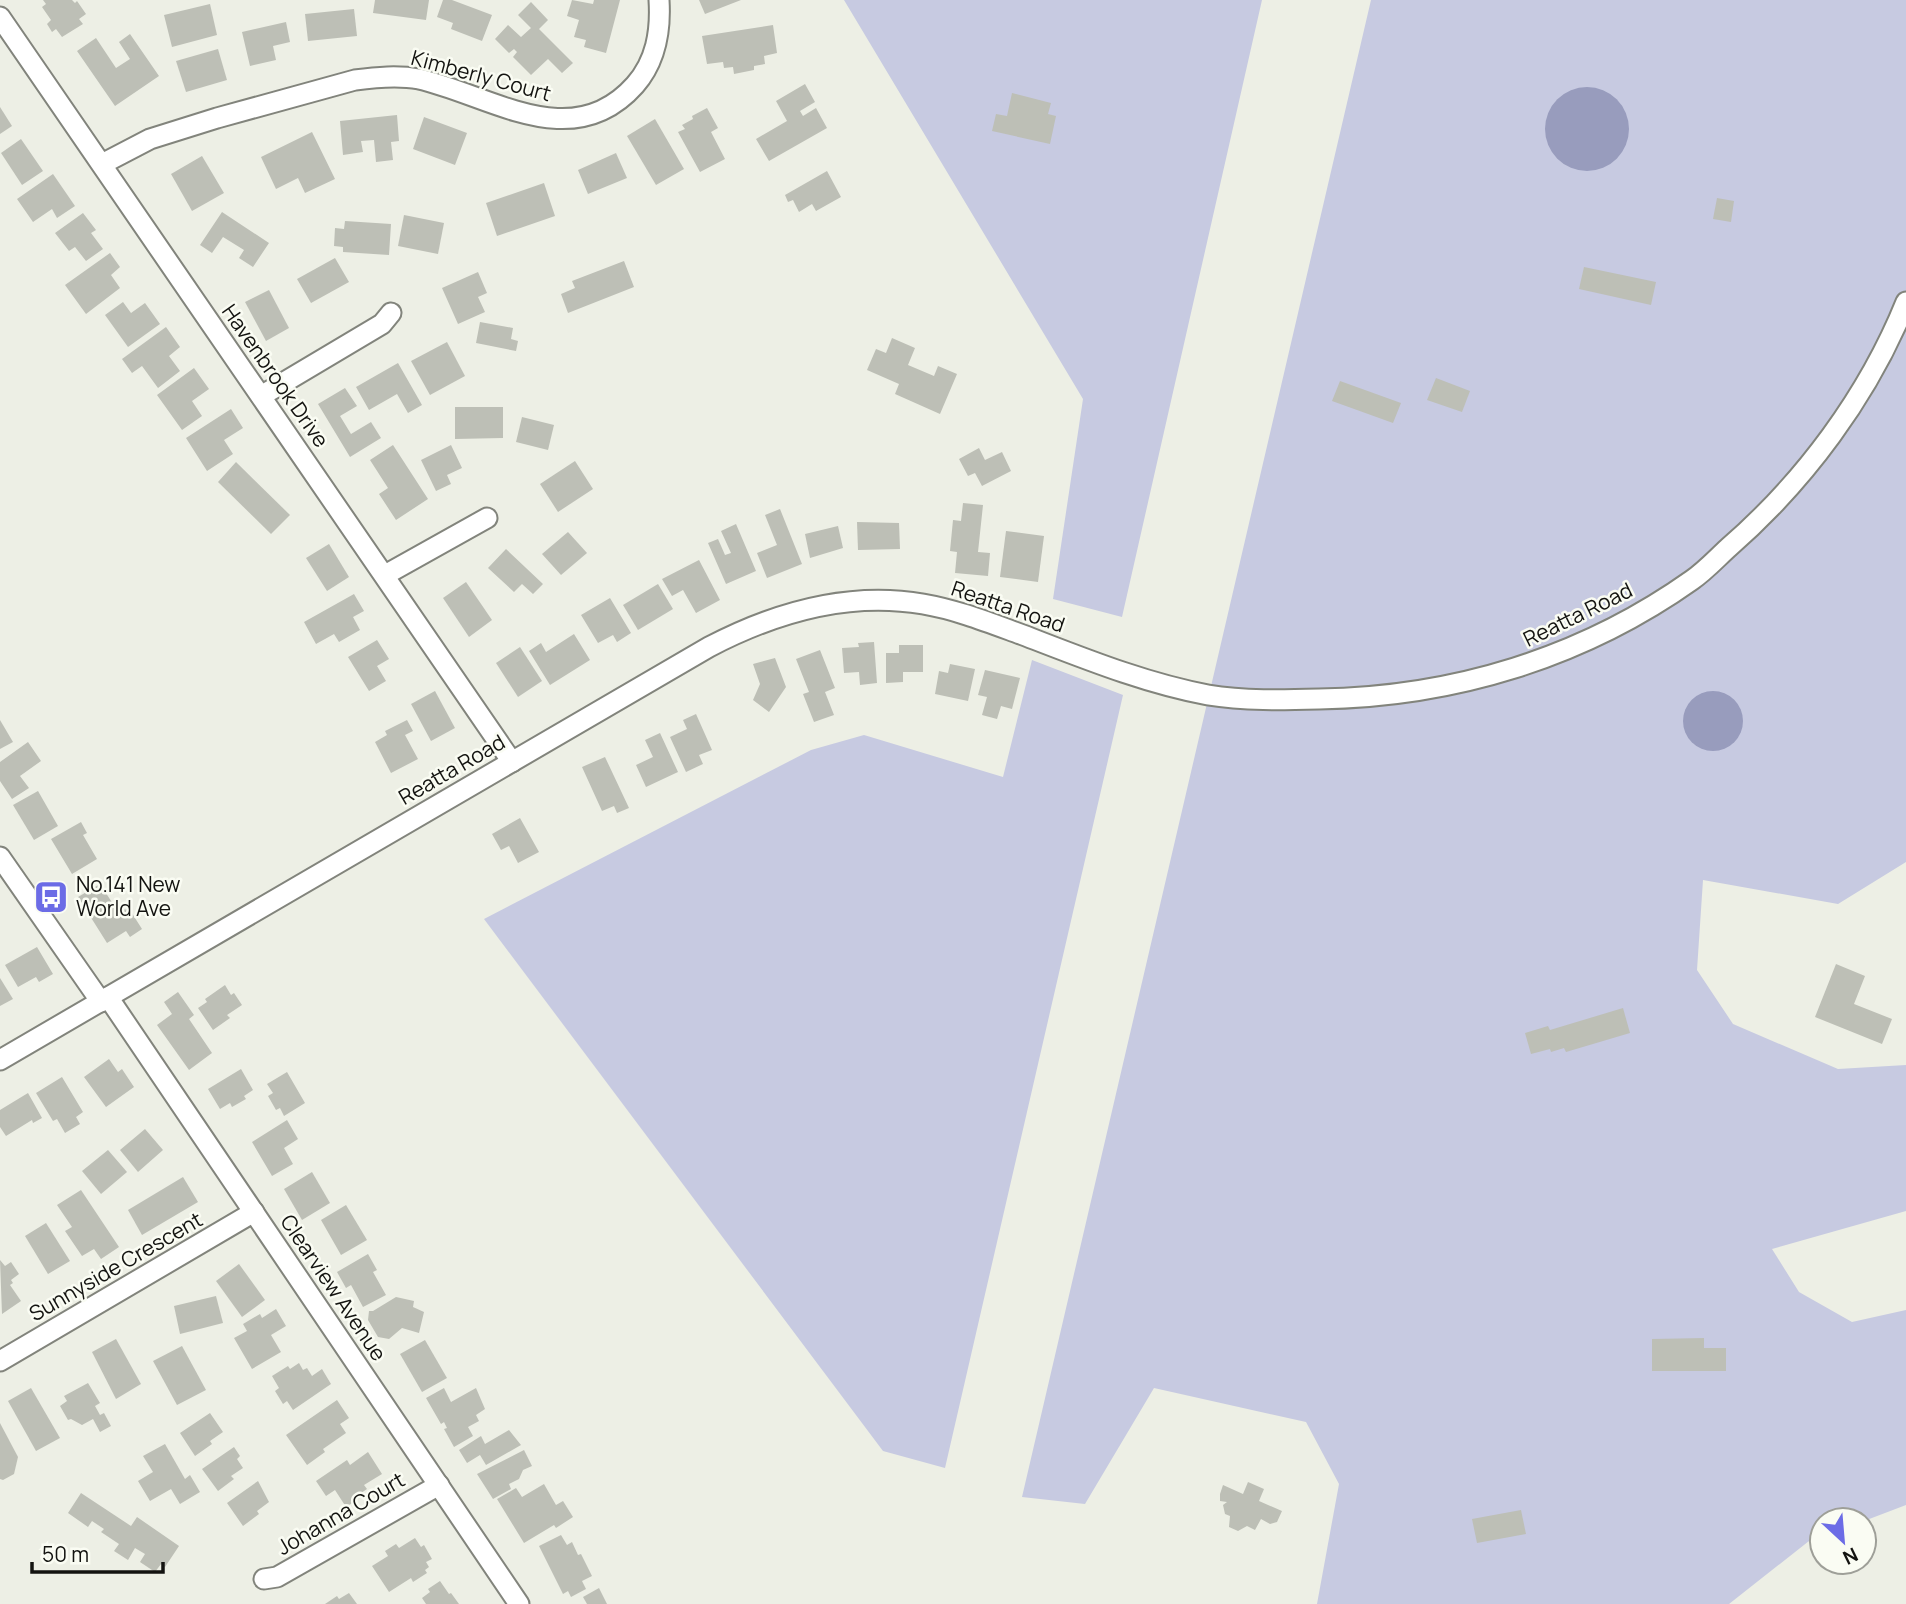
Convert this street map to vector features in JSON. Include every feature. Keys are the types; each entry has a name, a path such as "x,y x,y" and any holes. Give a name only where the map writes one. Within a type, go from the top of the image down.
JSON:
{"street":[{"name":"Kimberly Court","path":"102,164 150,139 181,129 355,80 378,77 420,79 523,114 554,119 580,118 603,110 627,94 643,75 659,35 659,0"},
{"name":"Havenbrook Drive","path":"0,17 512,761"},
{"name":"Reatta Road","path":"0,1060 512,761 743,630 782,615 835,604 871,601 921,603 969,615 1159,684 1211,695 1300,699 1387,697 1448,686 1517,668 1581,643 1693,580 1743,536 1779,499 1818,454 1846,414 1880,357 1906,302"},
{"path":"261,396 382,324 391,313"},
{"path":"386,575 487,518"},
{"name":"Clearview Avenue","path":"0,857 254,1212 519,1604"},
{"name":"Sunnyside Crescent","path":"0,1361 254,1212"},
{"name":"Johanna Court","path":"264,1579 277,1577 439,1485"}],"shaded area":[{"path":"844,0 1262,0 1122,617 1053,599 1083,399"},
{"path":"1371,0 1906,0 1906,862 1838,904 1703,880 1697,970 1733,1024 1838,1069 1906,1065 1906,1211 1772,1249 1799,1292 1852,1322 1906,1310 1906,1505 1878,1516 1878,1506 1808,1506 1808,1542 1729,1604 1317,1604 1339,1484 1306,1422 1154,1388 1085,1504 1022,1497"},
{"path":"1587,87 1610,94 1622,106 1629,129 1622,152 1610,164 1587,171 1564,164 1552,152 1545,129 1552,106 1564,94"},
{"path":"1032,660 1123,695 945,1468 883,1451 484,919 811,750 864,735 1003,777"},
{"path":"1707,691 1719,691 1738,704 1743,721 1741,733 1730,746 1719,751 1707,751 1688,738 1683,727 1683,715 1696,696"}],"building":[{"path":"43,0 77,1 86,14 79,19 83,24 62,37 56,29 52,32 47,24 51,20 42,7 46,4"},
{"path":"375,0 429,0 426,20 373,13"},
{"path":"443,0 452,0 492,15 482,41 451,29 453,23 437,17"},
{"path":"572,0 593,4 594,0 620,0 606,53 584,47 586,40 574,37 579,20 567,16"},
{"path":"699,0 741,0 705,14"},
{"path":"531,2 548,20 539,29 573,63 562,73 548,59 531,75 513,57 517,52 514,49 509,53 495,39 508,25 521,37 531,28 518,15"},
{"path":"210,4 217,35 172,47 164,15"},
{"path":"354,9 357,36 308,41 305,14"},
{"path":"286,22 290,42 273,46 276,60 250,66 242,32"},
{"path":"773,25 777,53 764,56 765,64 754,66 754,70 734,74 733,67 724,68 723,62 707,64 702,36"},
{"path":"130,34 159,76 115,106 77,51 96,38 116,68 130,59 119,42"},
{"path":"218,49 227,80 186,92 176,61"},
{"path":"805,84 815,102 800,111 803,116 816,108 827,128 769,161 756,139 787,121 776,101"},
{"path":"1012,93 1051,103 1048,114 1056,116 1050,144 992,131 996,114 1007,116"},
{"path":"0,107 12,126 0,134"},
{"path":"707,108 718,128 711,132 725,159 700,172 678,132 685,129 682,125 693,119 692,116"},
{"path":"397,115 399,141 391,142 393,160 376,162 374,140 361,141 363,152 343,155 340,121"},
{"path":"424,117 467,133 455,165 413,149"},
{"path":"655,119 684,169 656,185 627,136"},
{"path":"312,132 335,179 305,193 298,178 276,189 261,157"},
{"path":"21,139 43,171 22,185 1,153"},
{"path":"616,153 627,178 588,194 578,170"},
{"path":"202,156 224,193 192,211 171,174"},
{"path":"827,171 841,197 816,211 812,204 799,212 793,200 788,202 785,195"},
{"path":"53,174 75,206 57,218 52,209 33,222 17,199"},
{"path":"544,183 555,216 497,236 486,203"},
{"path":"1717,198 1734,201 1731,222 1713,219"},
{"path":"222,212 269,243 253,267 239,258 244,250 223,237 212,253 200,245"},
{"path":"83,213 96,230 91,233 103,249 86,261 75,247 69,251 55,233"},
{"path":"404,215 444,223 438,254 398,246"},
{"path":"345,221 391,224 389,255 343,252 343,247 334,246 335,228 344,229"},
{"path":"110,253 120,267 111,275 120,288 86,314 65,285"},
{"path":"335,258 349,282 311,303 297,279"},
{"path":"624,261 634,287 568,313 561,294 575,288 572,281"},
{"path":"1584,267 1656,282 1651,305 1579,289"},
{"path":"478,272 487,293 478,297 485,312 458,324 442,288"},
{"path":"269,290 289,328 266,341 245,302"},
{"path":"123,302 131,313 145,303 160,324 128,347 105,315"},
{"path":"480,322 513,328 511,339 518,341 516,351 476,343"},
{"path":"166,327 180,347 169,356 180,371 158,388 142,366 132,373 122,359"},
{"path":"892,338 915,348 908,365 934,376 938,366 957,374 940,414 895,394 899,384 867,370 876,349 886,353"},
{"path":"447,342 465,376 430,395 411,361"},
{"path":"398,363 422,405 408,413 397,394 369,410 356,387"},
{"path":"194,368 209,389 192,401 202,416 182,430 157,395"},
{"path":"1436,378 1470,391 1462,412 1427,400"},
{"path":"1340,381 1401,403 1393,423 1332,401"},
{"path":"345,388 357,406 340,416 351,434 371,422 381,438 350,457 318,404"},
{"path":"455,407 503,407 503,438 455,439"},
{"path":"231,409 243,428 224,440 233,454 207,471 186,438"},
{"path":"522,417 554,425 548,450 516,442"},
{"path":"393,445 428,499 396,520 379,494 388,488 370,460"},
{"path":"451,445 462,468 447,475 451,484 436,491 421,460"},
{"path":"979,448 985,460 1002,452 1011,471 982,486 975,473 968,476 959,459"},
{"path":"575,461 593,489 558,512 540,484"},
{"path":"236,462 290,515 271,534 218,482"},
{"path":"963,503 983,505 978,552 990,553 988,576 955,573 957,552 950,551 953,520 961,521"},
{"path":"780,509 802,564 767,578 757,553 777,545 765,515"},
{"path":"857,522 899,523 900,549 858,550"},
{"path":"736,524 756,571 726,584 708,543 718,539 725,555 731,553 721,531"},
{"path":"838,526 843,548 810,558 805,534"},
{"path":"1006,531 1044,536 1038,582 1000,577"},
{"path":"568,532 587,553 561,575 542,554"},
{"path":"329,544 349,577 327,591 306,558"},
{"path":"506,549 543,584 533,594 522,584 514,592 488,568"},
{"path":"699,560 720,600 696,613 683,590 672,596 662,579"},
{"path":"466,582 492,620 469,637 443,598"},
{"path":"658,584 673,609 638,630 623,605"},
{"path":"354,594 364,611 353,617 360,630 339,642 334,634 316,644 304,622"},
{"path":"610,598 631,633 617,642 613,635 598,643 581,615"},
{"path":"574,634 590,660 550,685 529,651 541,643 546,652"},
{"path":"377,640 389,659 377,666 386,681 369,691 348,657"},
{"path":"874,642 877,683 860,685 859,672 844,673 842,648 859,647 858,643"},
{"path":"899,645 923,645 923,672 903,672 903,682 886,683 886,653 899,653"},
{"path":"520,647 542,681 518,697 496,663"},
{"path":"820,650 835,688 825,692 834,715 814,722 803,694 809,692 796,659"},
{"path":"775,658 786,687 769,712 753,700 760,684 753,664"},
{"path":"950,664 975,669 968,701 935,694 939,671 948,673"},
{"path":"985,670 1020,678 1012,709 1001,706 997,719 982,715 987,697 978,695"},
{"path":"435,691 455,728 431,741 411,704"},
{"path":"696,714 712,750 699,755 703,764 686,772 670,737 687,729 683,720"},
{"path":"0,720 13,742 0,749"},
{"path":"407,720 413,731 405,735 418,759 391,773 375,742 387,735 385,731"},
{"path":"660,733 678,772 646,787 636,765 653,757 645,740"},
{"path":"28,742 41,761 20,776 29,788 12,799 0,781 0,762"},
{"path":"605,757 629,808 617,813 614,806 602,811 582,767"},
{"path":"38,791 58,826 34,840 13,805"},
{"path":"520,818 539,852 518,863 509,846 501,850 492,834"},
{"path":"81,822 87,833 83,835 97,859 72,874 51,839"},
{"path":"100,884 115,907 120,903 125,910 128,907 142,929 130,937 126,931 107,943 78,897"},
{"path":"37,947 53,974 39,982 36,977 18,987 5,965"},
{"path":"1836,964 1865,976 1854,1004 1892,1019 1882,1044 1815,1017"},
{"path":"0,978 13,999 0,1006"},
{"path":"225,985 242,1005 227,1015 230,1018 213,1030 198,1008 207,1002 205,999"},
{"path":"178,992 194,1015 189,1019 212,1053 189,1070 157,1025 172,1014 164,1002"},
{"path":"1623,1008 1630,1033 1566,1052 1564,1048 1531,1054 1525,1033 1548,1026 1550,1030"},
{"path":"109,1059 118,1072 122,1069 134,1087 106,1107 84,1077"},
{"path":"241,1069 253,1090 244,1096 246,1099 232,1107 230,1103 220,1109 208,1089"},
{"path":"287,1072 305,1103 284,1116 280,1108 276,1110 268,1096 273,1093 267,1084"},
{"path":"62,1077 83,1112 76,1117 80,1124 65,1133 57,1119 53,1121 36,1093"},
{"path":"28,1093 42,1118 33,1123 32,1120 6,1136 0,1127 0,1110"},
{"path":"287,1120 298,1139 284,1148 293,1164 272,1176 252,1142"},
{"path":"145,1129 163,1150 138,1172 120,1150"},
{"path":"108,1150 127,1172 101,1194 82,1171"},
{"path":"312,1172 330,1203 302,1220 284,1189"},
{"path":"183,1177 198,1202 142,1235 128,1210"},
{"path":"81,1190 119,1247 101,1259 94,1249 82,1256 65,1231 72,1227 57,1205"},
{"path":"346,1205 367,1240 341,1255 321,1220"},
{"path":"46,1223 70,1261 48,1274 25,1236"},
{"path":"368,1254 377,1270 373,1272 386,1295 363,1307 351,1285 346,1288 337,1272"},
{"path":"0,1260 5,1266 11,1262 19,1274 11,1280 13,1283 10,1285 21,1301 2,1314"},
{"path":"239,1264 265,1300 242,1317 216,1281"},
{"path":"216,1296 223,1323 180,1334 174,1306"},
{"path":"396,1297 414,1301 413,1307 424,1312 419,1333 402,1328 389,1339 378,1337 368,1320 369,1311"},
{"path":"276,1309 286,1326 271,1335 281,1352 252,1369 234,1338 247,1331 243,1324 260,1314 262,1318"},
{"path":"1704,1338 1704,1348 1726,1348 1726,1371 1652,1371 1652,1339"},
{"path":"116,1339 141,1384 116,1399 92,1352"},
{"path":"425,1340 447,1378 422,1392 400,1354"},
{"path":"182,1346 206,1390 177,1405 153,1361"},
{"path":"299,1363 303,1370 307,1368 312,1376 322,1369 331,1384 293,1410 287,1401 283,1404 275,1391 279,1388 272,1376"},
{"path":"88,1383 100,1403 95,1406 100,1415 104,1413 111,1426 100,1432 93,1419 82,1425 68,1420 60,1406 67,1401 64,1396"},
{"path":"31,1388 60,1438 36,1451 8,1401"},
{"path":"444,1388 451,1402 476,1388 485,1409 476,1415 479,1421 468,1427 473,1436 454,1447 444,1429 447,1428 444,1422 441,1424 426,1398"},
{"path":"337,1400 349,1418 340,1424 346,1433 323,1449 325,1452 307,1465 286,1435"},
{"path":"210,1413 223,1432 195,1456 180,1433"},
{"path":"0,1423 18,1457 14,1474 3,1480 0,1479"},
{"path":"509,1430 521,1445 486,1465 480,1455 467,1463 459,1450 481,1436 485,1444"},
{"path":"165,1444 185,1479 190,1475 200,1492 180,1504 171,1489 150,1501 138,1481 153,1472 143,1456"},
{"path":"234,1447 243,1468 231,1476 234,1479 218,1491 202,1469"},
{"path":"524,1450 532,1466 523,1470 519,1479 509,1484 511,1489 493,1499 477,1474"},
{"path":"368,1452 382,1474 364,1485 367,1489 361,1493 363,1496 346,1507 335,1490 326,1496 316,1481 347,1460 350,1465"},
{"path":"258,1481 269,1502 243,1526 227,1503"},
{"path":"1248,1482 1264,1489 1259,1501 1282,1511 1277,1522 1270,1524 1261,1519 1255,1530 1247,1526 1238,1531 1229,1527 1230,1516 1225,1514 1223,1505 1227,1502 1220,1501 1220,1494 1223,1485 1243,1494"},
{"path":"544,1484 556,1505 563,1501 573,1517 524,1543 497,1499 516,1488 522,1497"},
{"path":"81,1493 131,1526 137,1517 179,1546 165,1567 161,1564 155,1572 140,1562 145,1554 135,1548 128,1560 114,1551 119,1544 101,1532 104,1529 92,1521 88,1527 68,1513"},
{"path":"1521,1510 1526,1534 1477,1543 1472,1519"},
{"path":"561,1535 567,1545 572,1542 592,1576 582,1581 586,1589 571,1597 568,1591 563,1594 539,1546"},
{"path":"415,1538 421,1547 424,1545 432,1559 426,1562 429,1567 425,1570 427,1573 413,1582 411,1578 389,1592 372,1566 388,1556 385,1551 396,1544 399,1548"},
{"path":"440,1581 459,1604 426,1604 422,1598 430,1592 428,1589"},
{"path":"599,1588 607,1604 587,1604 583,1597"},
{"path":"349,1593 357,1604 325,1604 337,1596 339,1599"}],"place":[{"name":"No.141 New World Ave","path":"51,897"}]}
